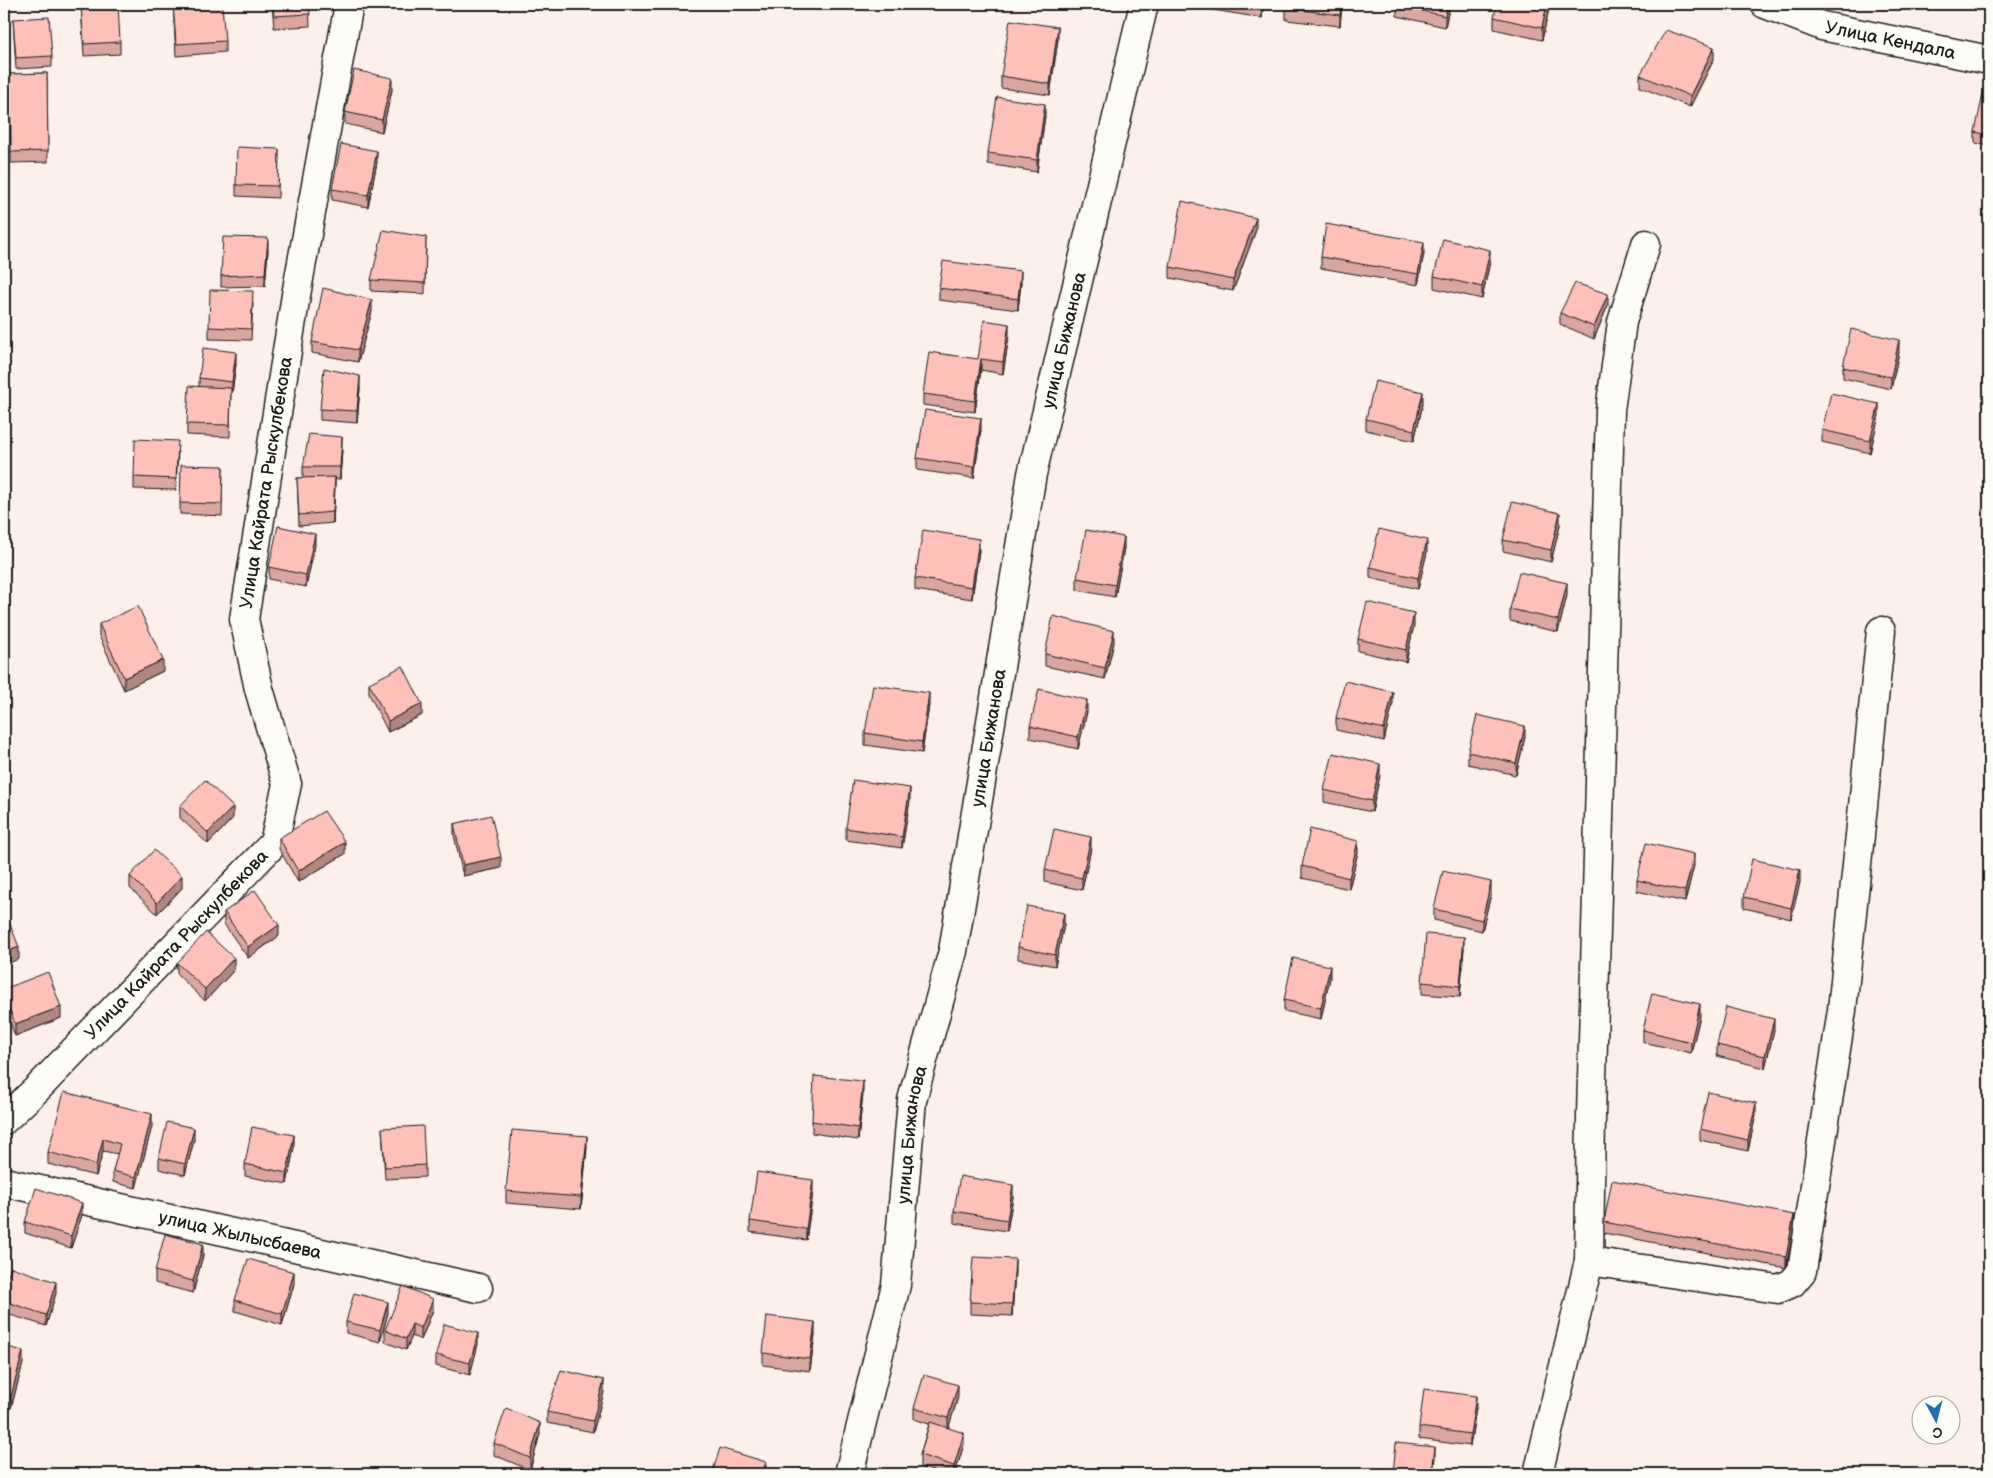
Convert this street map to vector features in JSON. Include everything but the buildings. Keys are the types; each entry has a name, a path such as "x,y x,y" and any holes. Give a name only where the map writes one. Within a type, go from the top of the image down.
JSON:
{"street":[{"name":"Улица Кайрата Рыскулбекова","path":"4,1120 44,1082 274,842 287,784 259,689 244,619 296,295 349,4"},
{"name":"улица Бижанова","path":"849,1474 896,1285 912,1100 953,951 1032,474 1144,4"},
{"name":"Улица Кендала","path":"1765,4 1822,26 1989,60"},
{"path":"1538,1474 1589,1261 1591,1116 1610,410 1622,322 1646,244"},
{"path":"1589,1261 1778,1288 1792,1283 1802,1271 1842,1010 1881,630"},
{"name":"улица Жылысбаева","path":"4,1182 478,1288"}]}
